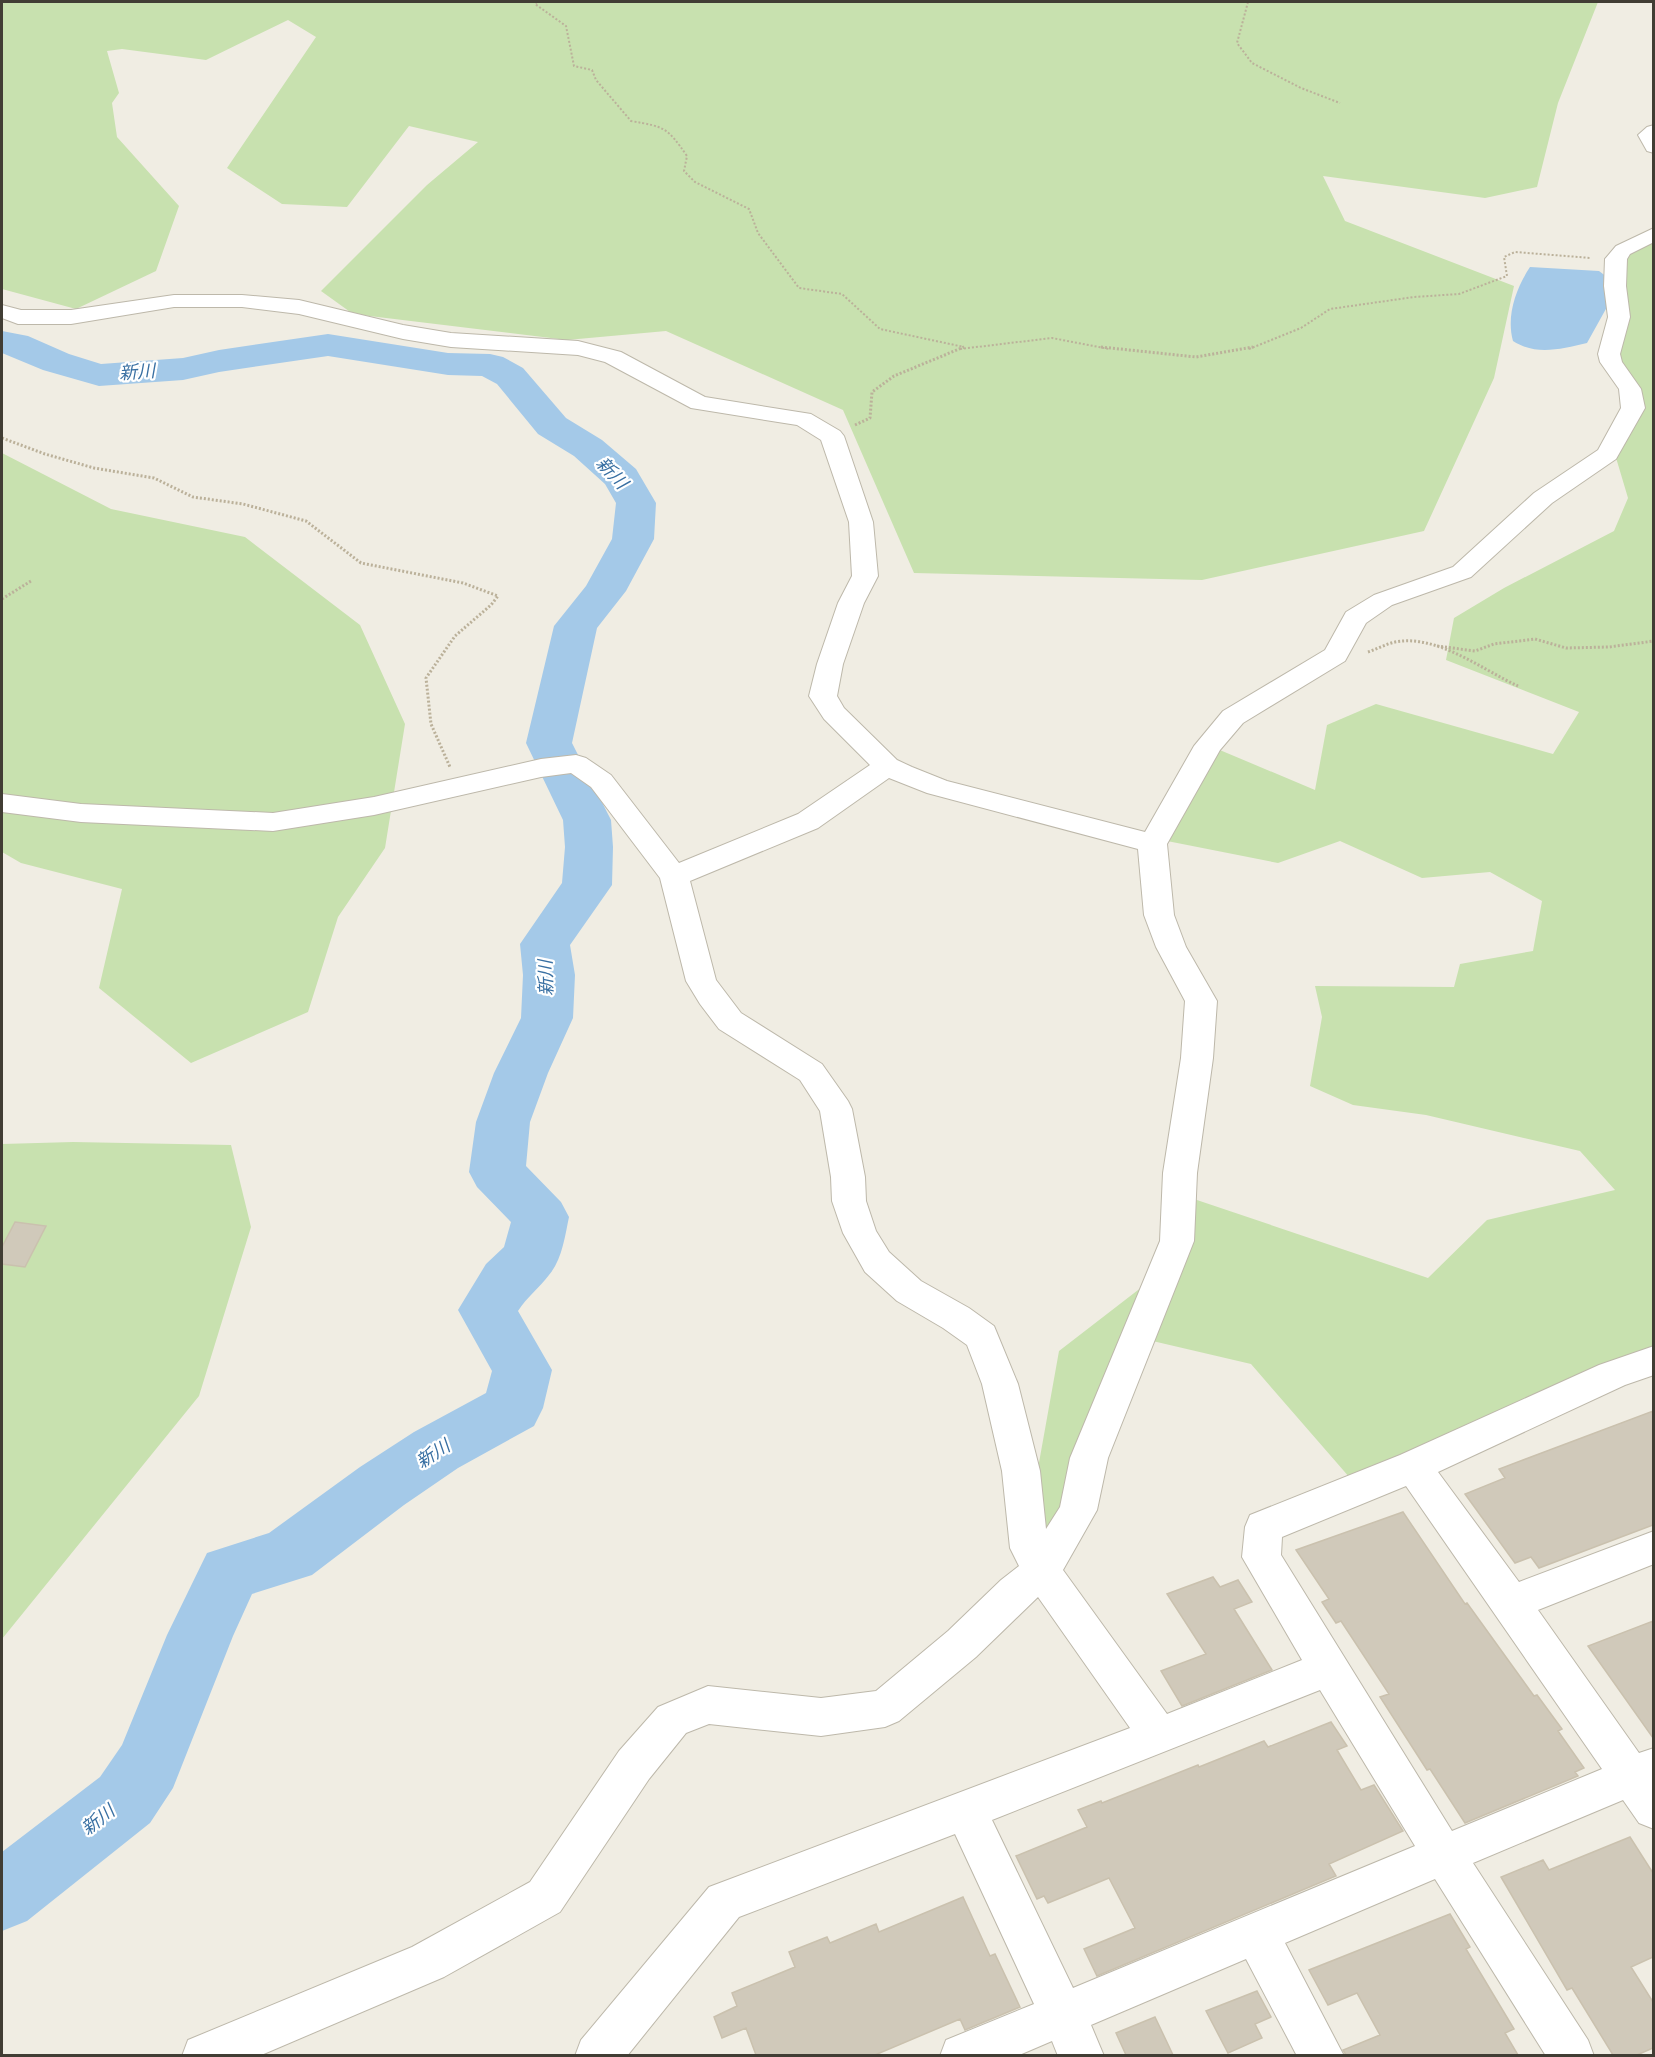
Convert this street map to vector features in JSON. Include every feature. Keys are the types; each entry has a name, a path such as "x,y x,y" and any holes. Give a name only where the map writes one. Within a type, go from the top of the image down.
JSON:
{"street":[{"path":"1653,131 1648,135 1653,147"},
{"path":"204,2055 428,1962 545,1897 634,1765 672,1720 708,1705 821,1717 885,1708 962,1644 1015,1592 1042,1572 1078,1510 1089,1458 1177,1241 1180,1173 1197,1058 1201,1002 1171,947 1159,915 1152,843 1163,828 1208,746 1233,717 1336,655 1355,618 1364,612 1383,600 1462,572 1543,498 1608,454 1633,408 1630,389 1616,369 1610,354 1618,317 1615,286 1616,259 1623,250 1653,234"},
{"path":"2,311 18,317 71,317 174,301 242,301 299,307 403,332 452,340 578,348 613,357 699,403 803,419 832,436 861,522 865,576 848,613 830,664 822,696 834,713 887,766 937,787 1152,843"},
{"path":"2,803 81,813 273,822 374,806 541,768 576,764 602,781 674,876 701,981 711,996 730,1022 812,1072 836,1109 848,1177 849,1201 860,1233 877,1262 909,1291 956,1318 981,1336 1000,1384 1021,1471 1029,1548 1042,1572 1113,1668 1159,1736"},
{"path":"674,876 808,821 887,766"},
{"path":"1572,2055 1443,1854 1261,1557 1264,1527 1413,1466 1612,1375 1653,1360"},
{"path":"962,2055 1443,1854 1646,1784 1511,1603 1413,1466"},
{"path":"1511,1603 1653,1547"},
{"path":"597,2055 724,1902 1159,1736 1328,1668"},
{"path":"965,1809 1082,2055"},
{"path":"1256,1933 1322,2055"}],"path":[{"path":"537,2 535,4 566,26 574,66 592,70 596,80 631,121 661,126 676,140 687,156 684,171 695,182 749,209 758,233 799,288 842,294 880,329 964,347"},
{"path":"1248,2 1237,43 1252,63 1301,88 1340,103"},
{"path":"832,436 870,418 872,392 894,376 964,347 1052,338 1121,351 1196,357 1248,349 1301,328 1329,309 1414,297 1459,294 1507,276 1504,257 1515,252 1616,259"},
{"path":"2,438 45,454 94,468 154,478 193,497 243,504 306,521 361,563 463,583 498,596 491,605 455,636 426,678 431,724 460,787"},
{"path":"2,599 31,581"},
{"path":"1362,654 1395,642 1416,641 1475,651 1494,644 1535,639 1566,648 1609,647 1653,641"},
{"path":"1433,645 1518,686"}],"green space":[{"path":"2,2 1598,2 1558,103 1537,187 1485,198 1323,176 1345,221 1514,286 1494,378 1424,531 1202,580 914,573 843,410 666,331 567,340 353,314 321,291 427,185 478,142 409,126 347,207 282,204 227,168 316,37 288,20 206,60 122,49 107,51 119,93 112,103 117,137 179,206 156,271 76,309 2,289"},
{"path":"1653,236 1653,1346 1350,1478 1251,1364 1144,1339 1185,1196 1428,1278 1487,1220 1615,1190 1580,1151 1426,1115 1353,1105 1310,1086 1322,1017 1315,986 1454,987 1460,964 1533,951 1542,901 1490,872 1422,878 1340,841 1278,863 1162,840 1215,748 1315,790 1327,725 1376,704 1553,754 1579,712 1446,660 1454,618 1504,588 1614,531 1628,498 1614,451 1630,425 1614,357 1620,258"},
{"path":"2,453 111,509 245,537 360,625 405,724 385,848 338,917 308,1012 191,1063 99,988 122,889 21,863 2,852"},
{"path":"73,1142 231,1145 251,1227 199,1396 2,1639 2,1144"},
{"path":"1151,1280 1084,1482 1046,1539 1035,1485 1059,1351"}],"water":[{"path":"1530,267 1599,271 1607,277 1607,307 1587,343 1540,350 1522,346 1513,341 1511,322 1514,302 1520,284"}],"building":[{"path":"15,1222 46,1226 25,1267 2,1264 2,1247"},
{"path":"1653,1411 1653,1525 1539,1568 1531,1557 1515,1563 1465,1494 1505,1478 1499,1469"},
{"path":"1403,1512 1465,1604 1467,1603 1534,1696 1537,1695 1562,1729 1558,1731 1584,1768 1575,1772 1578,1776 1465,1823 1430,1769 1427,1770 1380,1697 1389,1694 1341,1621 1336,1623 1322,1602 1329,1599 1296,1550"},
{"path":"1213,1577 1220,1587 1238,1580 1252,1602 1234,1609 1272,1670 1182,1706 1161,1671 1206,1654 1167,1594"},
{"path":"1653,1621 1653,1738 1588,1646"},
{"path":"1331,1722 1347,1746 1337,1750 1361,1790 1374,1785 1403,1831 1329,1864 1336,1876 1097,1976 1084,1949 1135,1928 1109,1878 1048,1903 1044,1896 1037,1899 1016,1856 1087,1827 1078,1810 1264,1741 1268,1747"},
{"path":"1630,1837 1653,1873 1653,1957 1631,1967 1653,2002 1653,2048 1637,2055 1613,2055 1572,1988 1567,1990 1501,1877 1543,1860 1549,1870"},
{"path":"963,1897 990,1956 995,1954 1020,2007 965,2030 960,2019 875,2055 756,2055 746,2028 722,2038 714,2017 737,2006 732,1993 795,1967 789,1952 827,1937 830,1943 876,1924 879,1932"},
{"path":"1450,1914 1470,1947 1466,1949 1514,2029 1505,2033 1518,2055 1346,2055 1343,2050 1380,2035 1357,1993 1328,2005 1309,1970"},
{"path":"1257,1991 1271,2017 1255,2024 1262,2038 1228,2053 1206,2011"},
{"path":"1155,2017 1173,2055 1126,2055 1116,2033"}],"waterway":[{"name":"新川","path":"2,342 15,344 56,362 99,375 183,369 219,361 328,345 448,364 490,365 510,376 552,426 588,448 622,478 636,503 633,539 605,591 576,626 549,743 587,820 589,847 587,885 545,944 549,975 547,1018 521,1073 503,1122 497,1172 541,1217 530,1258 507,1280 487,1310 522,1370 512,1408 436,1450 382,1486 289,1555 230,1573 200,1635 149,1765 125,1800 2,1896"}]}
